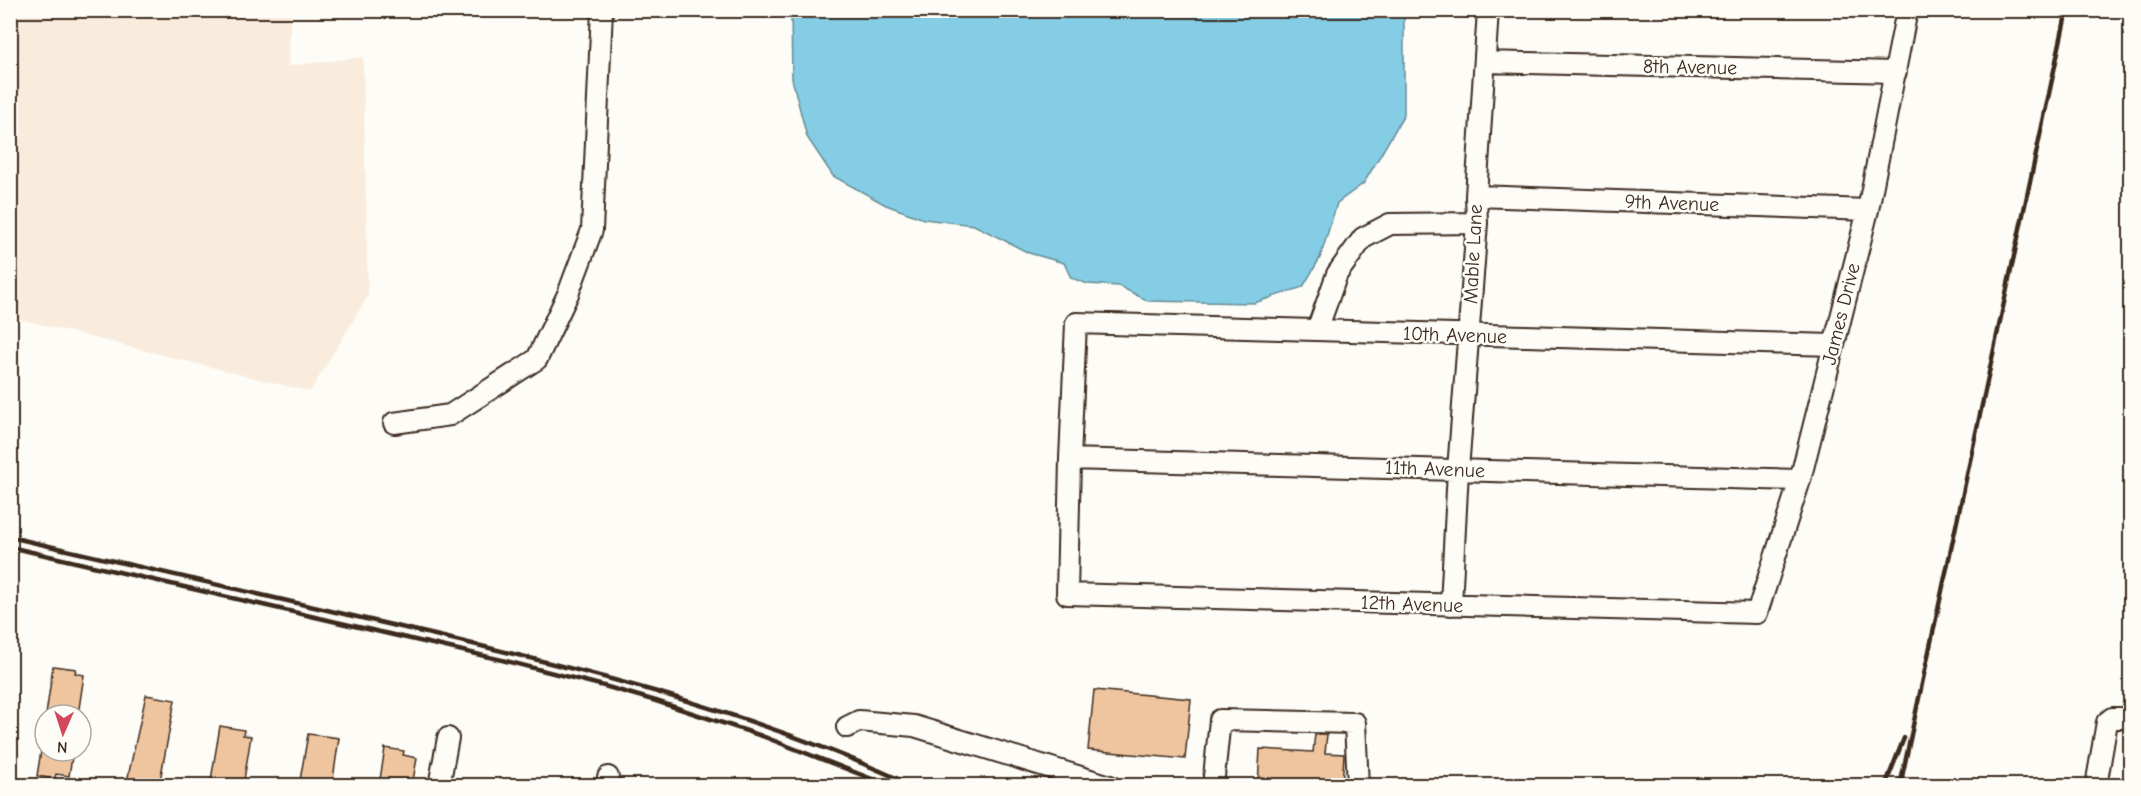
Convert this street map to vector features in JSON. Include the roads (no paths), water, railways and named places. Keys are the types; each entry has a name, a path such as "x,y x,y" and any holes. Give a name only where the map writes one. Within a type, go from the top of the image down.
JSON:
{"street":[{"path":"394,423 450,415 537,359 568,294 592,230 602,10"},
{"name":"Mable Lane","path":"1451,605 1467,335 1477,223 1476,196 1488,10"},
{"name":"James Drive","path":"1757,613 1800,480 1868,210 1907,10"},
{"name":"8th Avenue","path":"1485,62 1896,72"},
{"name":"9th Avenue","path":"1476,196 1868,210"},
{"path":"1317,330 1337,274 1363,238 1390,224 1477,223"},
{"name":"10th Avenue","path":"1070,459 1076,323 1833,345"},
{"name":"11th Avenue","path":"1070,459 1800,480"},
{"name":"12th Avenue","path":"1070,459 1067,594 1757,613"},
{"path":"2096,786 2107,722 2112,718 2130,718"},
{"path":"1213,786 1220,720 1355,723 1358,786"},
{"path":"847,728 859,721 914,726 1110,786"},
{"path":"439,786 448,738"}],"water":[{"path":"791,11 1404,11 1404,115 1364,183 1337,203 1320,258 1303,287 1254,303 1148,301 1119,286 1088,284 1071,278 1064,263 1029,253 974,225 924,219 886,205 833,176 807,137 792,79"}],"railway":[{"path":"1900,786 2067,10"},
{"path":"10,537 459,641 657,692 787,734 914,786"},
{"path":"10,547 502,660 604,686 762,736 890,786"},
{"path":"1885,786 1904,738"}]}
